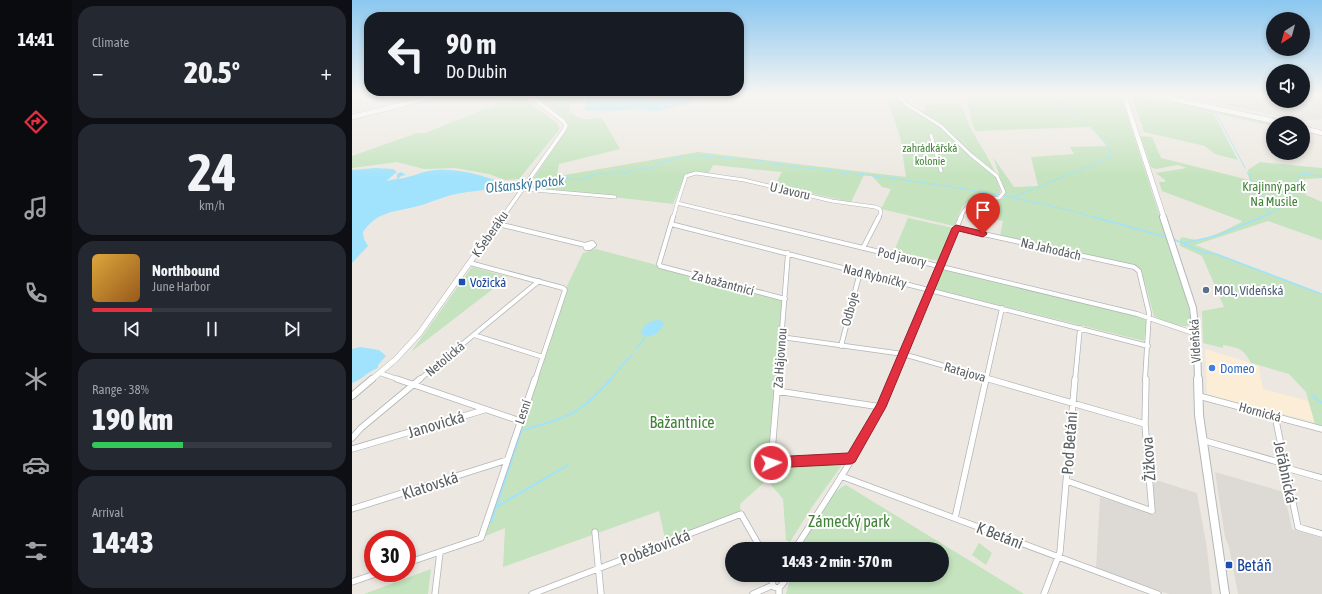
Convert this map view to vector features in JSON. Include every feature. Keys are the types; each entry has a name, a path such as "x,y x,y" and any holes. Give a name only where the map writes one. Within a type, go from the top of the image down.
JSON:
{"main road":[{"name":"Vídeňská","path":"1132,123 1193,308 1196,334 1197,395 1202,440 1225,594"},
{"path":"1310,130 1322,133"}],"street":[{"name":"K Šeberáku","path":"352,396 380,373 419,334 564,130 566,125 563,123"},
{"path":"799,542 841,476 881,407 965,207 977,200 1002,196 1004,192 1002,184 994,173 971,155 936,123"},
{"path":"931,135 940,171"},
{"name":"U Javoru","path":"676,206 686,176 696,173 744,180 832,201 875,207 880,209 881,213 863,248"},
{"path":"525,186 615,197"},
{"path":"671,224 676,206"},
{"name":"Pod javory","path":"676,206 863,248 1149,317 1196,334"},
{"path":"498,224 585,245"},
{"name":"Nad Rybníčky","path":"671,224 1148,346"},
{"name":"Za bažantnicí","path":"671,224 659,264 660,266 785,299"},
{"name":"Na Jahodách","path":"956,228 1134,267 1139,271 1149,317"},
{"name":"Za Hájovnou","path":"788,253 771,463 851,458"},
{"path":"470,263 540,281"},
{"name":"Odboje","path":"841,346 860,272"},
{"name":"Lesní","path":"440,552 481,538 564,291 563,288 540,281"},
{"name":"Netolická","path":"352,438 361,428 540,281"},
{"path":"955,518 1002,308"},
{"name":"Žižkova","path":"1066,482 1152,511 1145,424 1145,389 1149,317"},
{"name":"Pod Betání","path":"1044,594 1060,552 1072,403 1080,328"},
{"path":"474,335 543,357"},
{"name":"Ratajova","path":"781,337 903,354 1145,424"},
{"path":"380,373 484,410 520,421"},
{"path":"352,390 359,391"},
{"path":"777,391 881,407"},
{"name":"Hornická","path":"1197,395 1322,429"},
{"name":"Janovická","path":"352,449 484,410"},
{"name":"Jeřábnická","path":"1275,416 1298,527 1322,534"},
{"path":"1202,440 1322,478"},
{"name":"Klatovská","path":"352,510 508,460"},
{"name":"K Betáni","path":"841,476 1158,594"},
{"name":"Poběžovická","path":"532,594 741,514 757,542"},
{"path":"595,532 601,594"},
{"path":"416,560 440,552 435,594"},
{"path":"352,582 364,578"},
{"path":"753,594 777,589"}],"shaded area":[{"path":"1205,349 1258,365 1263,389 1308,401 1315,422 1207,395"},
{"path":"1215,472 1284,492 1292,529 1322,538 1322,594 1238,594 1229,547 1225,537"},
{"path":"1153,479 1197,493 1207,548 1212,594 1169,594 1096,568 1100,497 1155,515"}],"green space":[{"path":"450,123 557,123 559,130 519,179 505,180 489,174 455,168 424,169 397,162 352,168 352,156 417,133 425,133"},
{"name":"zahrádkářská kolonie","path":"566,123 605,123 620,149 559,164 557,174 559,176 698,152 906,177 900,137 895,123 934,123 941,127 996,177 1000,193 997,196 968,201 961,209 954,226 881,209 891,189 882,187 872,176 864,175 851,202 755,181 775,185 782,172 713,165 709,173 720,175 696,171 685,175 673,204 528,187 569,125"},
{"path":"937,123 968,123 995,172 967,150"},
{"path":"972,123 1130,123 1187,301 1192,324 1189,326 1179,325 1167,322 1154,316 1141,269 1000,236 1003,221 963,213 973,203 999,200 1004,197 1005,191 993,157 1014,187 1038,186 1031,157 1074,154 1070,147 1108,146 1091,127 976,131"},
{"path":"1141,123 1219,123 1238,160 1215,154 1205,146 1144,132"},
{"name":"Krajinný park Na Musile","path":"1140,136 1152,137 1161,158 1249,180 1248,170 1260,162 1322,168 1322,178 1305,179 1300,187 1306,195 1322,202 1322,240 1268,221 1195,245 1322,294 1322,426 1315,424 1306,392 1289,374 1251,363 1246,354 1237,348 1223,345 1223,348 1203,343 1202,311 1224,307 1202,256 1180,246 1180,238 1198,240 1206,238 1242,221 1162,191 1159,182 1165,182 1165,180 1156,173 1187,168 1178,165 1156,169 1151,167"},
{"path":"908,218 953,228 939,261 894,251"},
{"name":"Bažantnice","path":"596,249 785,299 771,465 840,462 842,465 812,507 790,542 786,540 783,499 767,480 740,504 741,514 666,543 659,511 503,567 505,528 481,538 543,357 548,348 565,290 583,253"},
{"path":"472,267 508,277 503,279 500,278 494,283 496,284 500,281 502,282 411,352"},
{"path":"942,268 1142,317 1146,321 1144,341 951,293 952,291 950,293 935,289"},
{"name":"Zámecký park","path":"846,485 939,542 804,542 827,503 840,489"},
{"path":"979,543 992,553 986,565 972,555"},
{"name":"Zámecký park","path":"949,548 1024,594 786,594 789,582 949,582"},
{"path":"431,569 428,594 364,594 396,582 416,582 416,575"}],"water":[{"path":"375,168 393,169 397,172 386,181 397,179 397,174 401,172 406,175 401,176 398,179 428,171 454,170 497,181 498,184 495,188 450,195 419,206 392,212 374,220 363,232 364,239 368,246 352,263 352,170"},
{"path":"658,320 662,321 664,324 657,333 651,336 641,334 643,328 647,324"},
{"path":"360,347 379,350 386,356 378,365 378,368 352,383 352,349"}],"waterway":[{"path":"1012,198 1109,158 1111,153 1099,136 1086,123"},
{"path":"1221,123 1245,168"},
{"path":"687,156 757,160 773,164 937,185 1012,198"},
{"name":"Olšanský potok","path":"495,188 505,188 561,178 579,180 599,173 607,174 619,171 624,173 638,169 650,169 659,163 683,157"},
{"path":"1247,172 1262,197 1269,214"},
{"path":"1269,214 1284,206 1301,174 1322,176"},
{"path":"1012,198 1094,217"},
{"path":"1260,218 1269,214"},
{"path":"1094,217 1098,218"},
{"path":"1094,217 1166,237"},
{"path":"1184,243 1216,236 1262,217"},
{"path":"1173,239 1203,252 1216,254 1322,294"},
{"path":"636,349 646,336"},
{"path":"610,380 632,354"},
{"path":"520,431 550,422 572,413 592,399 611,379"},
{"path":"1313,396 1322,403"},
{"path":"496,507 521,432"},
{"path":"496,507 568,465"},
{"path":"491,523 496,507"}],"place":[{"name":"Vožická","path":"462,282"},
{"name":"MOL, Vídeňská","path":"1206,290"},
{"name":"Domeo","path":"1212,368"},
{"name":"Betáň","path":"1229,565"}],"route":[{"path":"771,463 851,458 881,407 956,228 983,234"}]}
